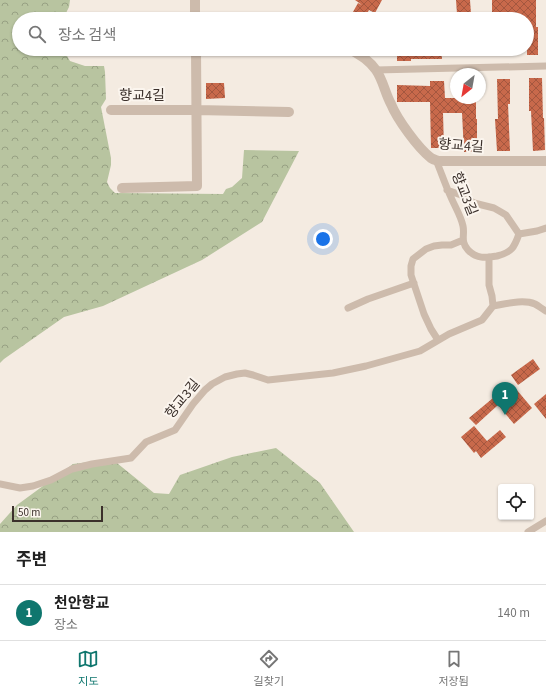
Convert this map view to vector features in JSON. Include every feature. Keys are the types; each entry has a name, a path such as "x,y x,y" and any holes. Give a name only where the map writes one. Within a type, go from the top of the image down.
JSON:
{"street":[{"path":"195,0 195,12"},
{"path":"122,188 197,186 196,56"},
{"name":"향교4길","path":"361,56 367,60 376,70 390,103 398,117 426,154 433,159 447,161 546,162"},
{"name":"향교4길","path":"111,110 288,112"}],"lane":[{"path":"376,70 546,66"},
{"name":"향교3길","path":"436,160 463,227 463,240"},
{"path":"448,190 461,195 474,203 494,208 506,215 519,234"},
{"path":"519,234 546,228"},
{"path":"438,340 424,314 414,284 411,266 413,259 426,249 434,246 451,245 463,240 468,250 476,255 486,258 510,252 514,248 519,234"},
{"path":"489,257 489,285 493,306 526,302 535,304 546,311"},
{"path":"348,308 368,299 414,284"},
{"name":"향교3길","path":"0,484 20,488 33,486 50,480 72,469 130,458 146,442 175,430 205,390 212,384 225,377 245,373 268,380 333,373 366,366 420,351 438,340 482,320 493,306"},
{"path":"528,532 546,521"}],"green space":[{"path":"0,0 70,0 66,12 12,12 12,56 67,56 70,61 85,66 104,66 106,99 101,107 111,158 107,182 115,193 223,194 226,189 232,187 242,178 244,150 299,151 262,222 202,260 103,306 64,317 0,363"},
{"path":"276,448 320,483 354,532 0,532 0,524 17,505 73,464 112,459 154,493 169,494 180,475 232,457"}],"building":[{"path":"355,0 382,0 376,12 369,10 368,12 353,12 358,3 362,5"},
{"path":"456,0 470,0 471,12 457,12"},
{"path":"492,0 536,0 538,55 534,55 534,12 492,12"},
{"path":"397,56 442,56 442,59 411,59 411,61 397,61"},
{"path":"529,78 542,78 545,150 533,151 531,111 529,111"},
{"path":"497,79 510,79 510,104 508,104 510,151 497,151 495,119 498,119"},
{"path":"430,81 444,81 445,98 450,98 450,104 476,104 477,152 464,152 462,113 443,113 444,148 431,148 430,102 397,102 397,85 430,86"},
{"path":"206,83 224,83 225,98 206,99"},
{"path":"533,359 540,369 518,385 511,375"},
{"path":"516,389 532,408 514,424 498,405 476,425 469,418 499,391 505,399"},
{"path":"546,394 546,419 534,404"},
{"path":"474,426 487,441 500,430 506,437 481,458 476,451 474,453 461,437"}],"place":[{"name":"천안향교","path":"505,415"}]}
